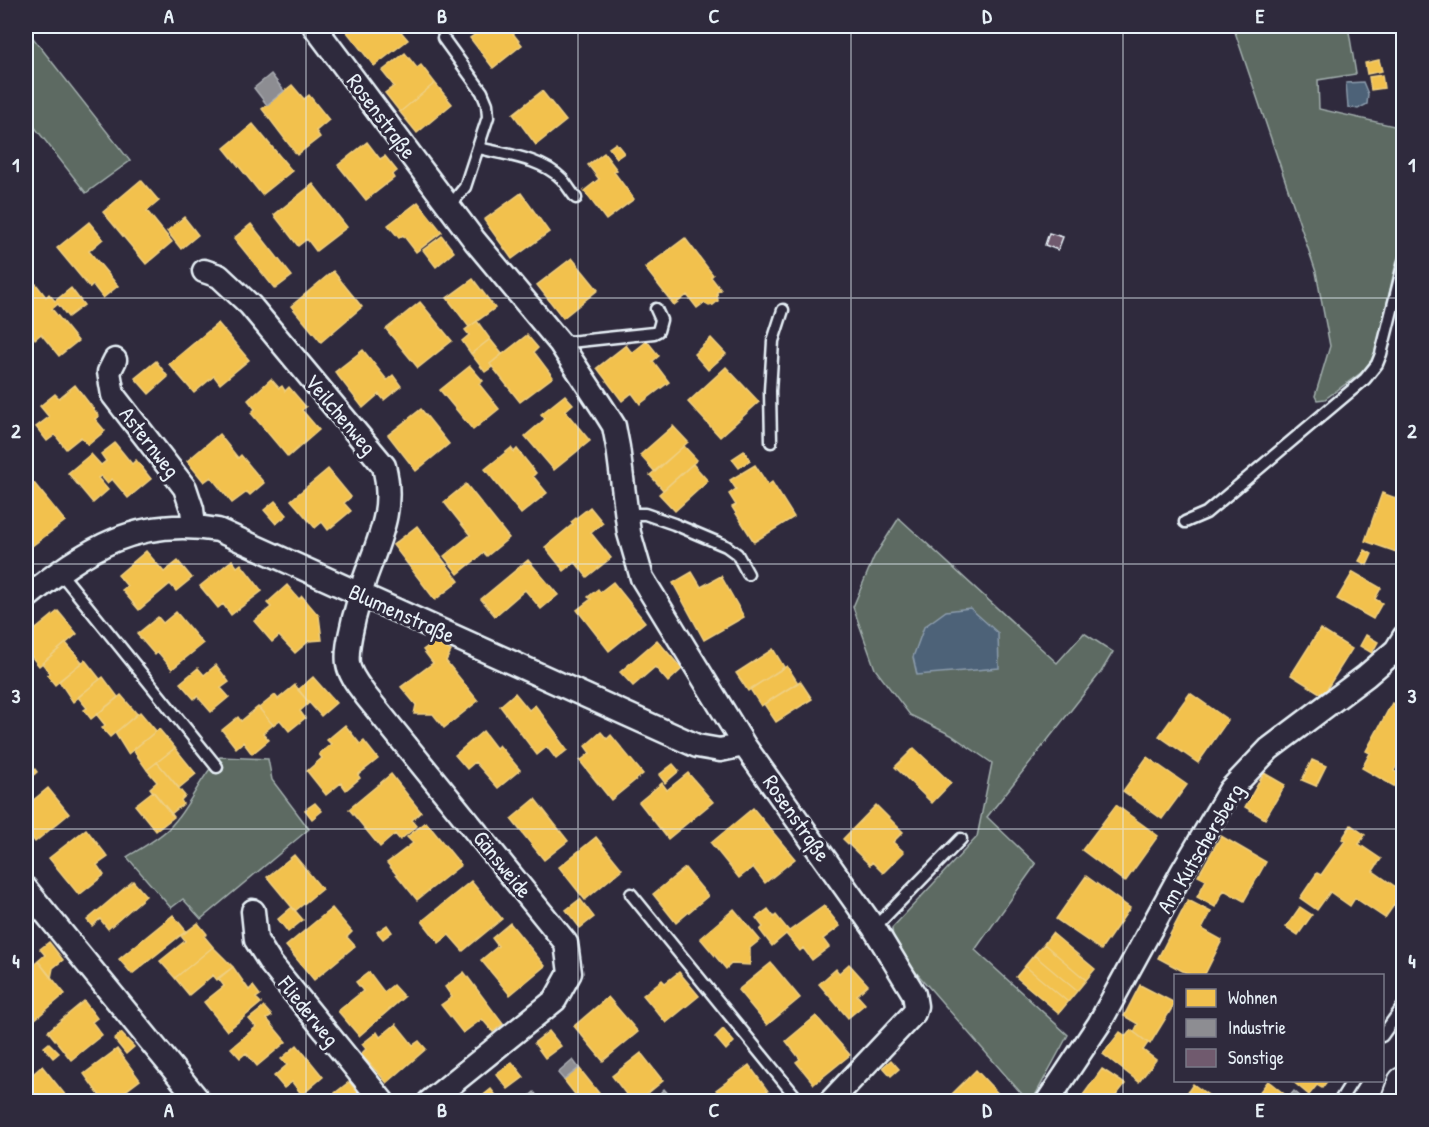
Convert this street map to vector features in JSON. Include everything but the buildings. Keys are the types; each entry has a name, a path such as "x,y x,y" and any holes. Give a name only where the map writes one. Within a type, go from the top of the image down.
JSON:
{"street":[{"name":"Rosenstraße","path":"314,26 449,208 560,343 614,426 626,514 635,558 642,578 744,744 874,928 914,994 916,1005 914,1014 830,1101"},
{"name":"Veilchenweg","path":"204,271 219,276 249,305 384,466 388,483 387,510 381,537 360,594"},
{"name":"Asternweg","path":"115,360 109,372 113,395 185,488 192,509 194,526"},
{"name":"Blumenstraße","path":"26,597 59,571 97,547 139,531 174,526 194,526 218,530 697,746 720,750 744,744"},
{"name":"Gänsweide","path":"360,594 349,640 348,664 356,682 566,943 569,956 570,974 555,1000 429,1101"},
{"name":"Am Kutschersberg","path":"1047,1101 1099,1024 1183,870 1230,790 1269,749 1366,676 1396,650 1404,638"},
{"path":"26,889 200,1101"},
{"name":"Fliederweg","path":"253,911 256,940 271,964 383,1101"},
{"path":"1397,1101 1404,1083"}],"lane":[{"path":"443,38 482,92 487,104 488,117 465,187 449,208"},
{"path":"479,148 534,162 550,170 562,180 576,198"},
{"path":"1185,522 1206,513 1365,379 1377,364 1381,354 1404,262"},
{"path":"560,343 658,332 661,320 656,309"},
{"path":"771,442 770,392 773,340 783,310"},
{"path":"626,514 645,514 726,546 737,554 748,574"},
{"path":"59,571 218,767"},
{"path":"874,928 961,839"},
{"path":"631,894 800,1101"},
{"path":"1384,1035 1404,1005"},
{"path":"1339,1101 1352,1082"}],"shaded area":[{"path":"1233,26 1348,26 1356,74 1318,80 1319,109 1403,128 1403,243 1396,263 1373,364 1325,399 1317,400 1315,396 1330,346 1316,272"},
{"path":"26,29 130,161 86,193 26,116"},
{"path":"899,518 1057,663 1084,633 1113,652 1101,672 987,817 1036,864 975,950 1068,1035 1032,1101 1028,1101 894,947 892,928 977,837 992,763 951,735 910,715 875,669 853,607 874,557"},
{"path":"220,757 268,759 272,780 309,829 201,919 183,899 171,908 127,857 157,838 172,825"}],"water":[{"path":"1363,82 1368,94 1367,104 1358,109 1348,107 1346,83"},
{"path":"970,608 998,633 999,668 917,675 913,657 924,627 946,611"}]}
